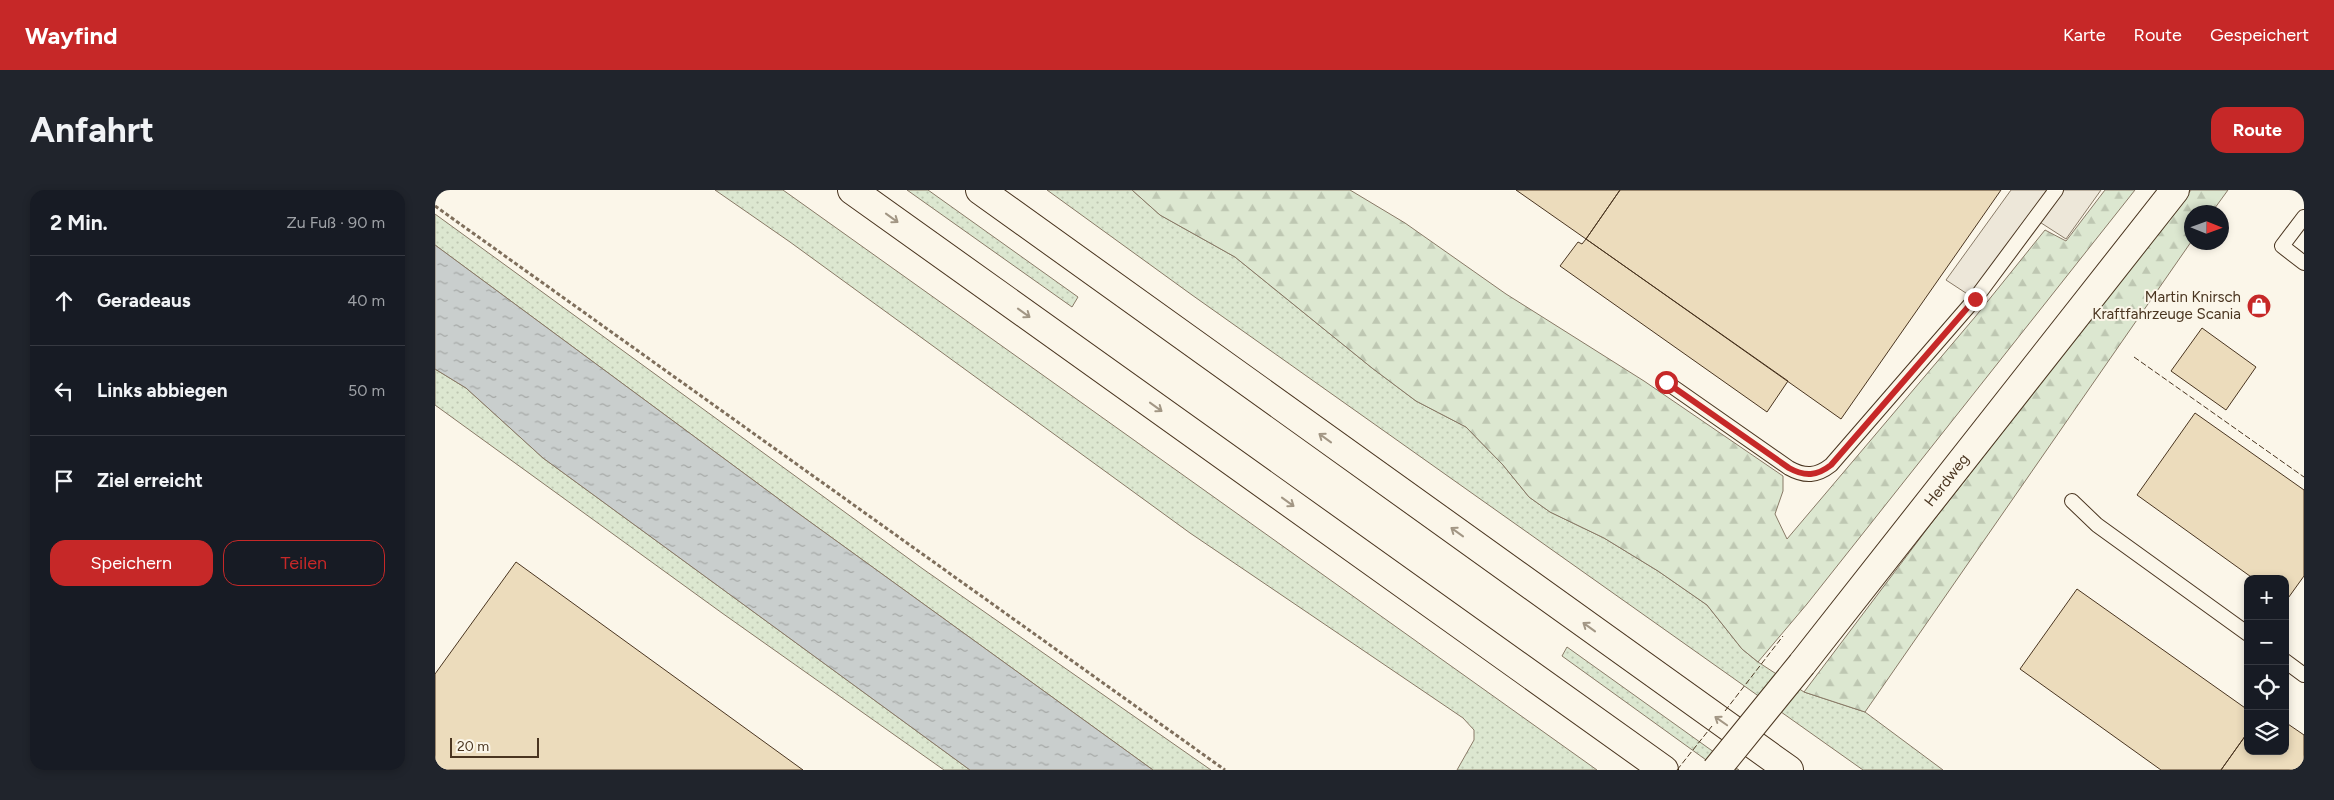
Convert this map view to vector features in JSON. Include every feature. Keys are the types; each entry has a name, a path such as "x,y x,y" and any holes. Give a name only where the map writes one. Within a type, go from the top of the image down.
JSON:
{"main road":[{"path":"852,190 1664,770"},
{"path":"980,190 1789,770"},
{"name":"Herdweg","path":"1716,770 1802,664 2175,190"}],"lane":[{"path":"1666,382 1789,468 1809,475 1821,473 1831,465 1975,299 2056,190"},
{"path":"2304,217 2282,246 2304,263"},
{"path":"2072,501 2097,525 2244,631"},
{"path":"2289,664 2304,675"}],"path":[{"path":"435,206 1225,770"}],"green space":[{"path":"715,190 783,190 1597,770 1457,770 1474,740 1474,730 1463,718 1190,533 790,242"},
{"path":"907,190 928,190 1078,297 1072,307"},
{"path":"1047,190 1132,190 1160,215 1235,257 1372,368 1416,401 1466,427 1503,465 1529,497 1550,512 1604,538 1658,571 1707,605 1742,649 1758,662 1804,692 1865,712 1943,770 1863,770 1192,295"},
{"path":"1132,190 1350,190 1405,223 1506,294 1644,381 1783,476 1783,491 1775,514 1787,539 1975,317 2045,230 2066,241 2105,190 2135,190 1807,604 1758,662 1742,649 1707,605 1658,571 1604,538 1550,512 1529,497 1503,465 1466,427 1416,401 1372,368 1235,257 1160,215"},
{"path":"2191,190 2228,190 2217,205 2184,205 2185,250 1865,712 1804,692 1927,529"},
{"path":"435,214 923,569 1211,770 1153,770 795,511 435,245"},
{"path":"435,369 466,388 543,458 970,770 944,770 722,613 435,405"},
{"path":"1567,647 1739,770 1720,770 1562,656"}],"shaded area":[{"path":"2011,190 2101,190 2066,239 2035,219 1975,299 1946,280"}],"water":[{"path":"435,245 795,511 1153,770 970,770 543,458 466,388 435,369"}],"building":[{"path":"1516,190 1620,190 1586,239"},
{"path":"1620,190 2001,190 1841,419 1586,239"},
{"path":"1586,239 1788,381 1767,412 1560,266 1578,242 1582,244"},
{"path":"2202,328 2256,367 2226,410 2171,371"},
{"path":"2195,413 2304,490 2304,576 2289,597 2289,575 2248,575 2137,495"},
{"path":"516,562 803,770 435,770 435,674"},
{"path":"2077,589 2244,707 2244,738 2221,770 2161,770 2020,669"},
{"path":"2289,725 2304,735 2304,770 2221,770 2244,738 2244,755 2289,755"}],"fence":[{"path":"2134,357 2304,477"},
{"path":"1725,711 1783,636"},
{"path":"1677,770 1712,726"}],"place":[{"name":"Martin Knirsch Kraftfahrzeuge Scania","path":"2259,306"}],"route":[{"path":"1666,382 1789,468 1798,473 1809,475 1821,473 1831,465 1975,299"}]}
